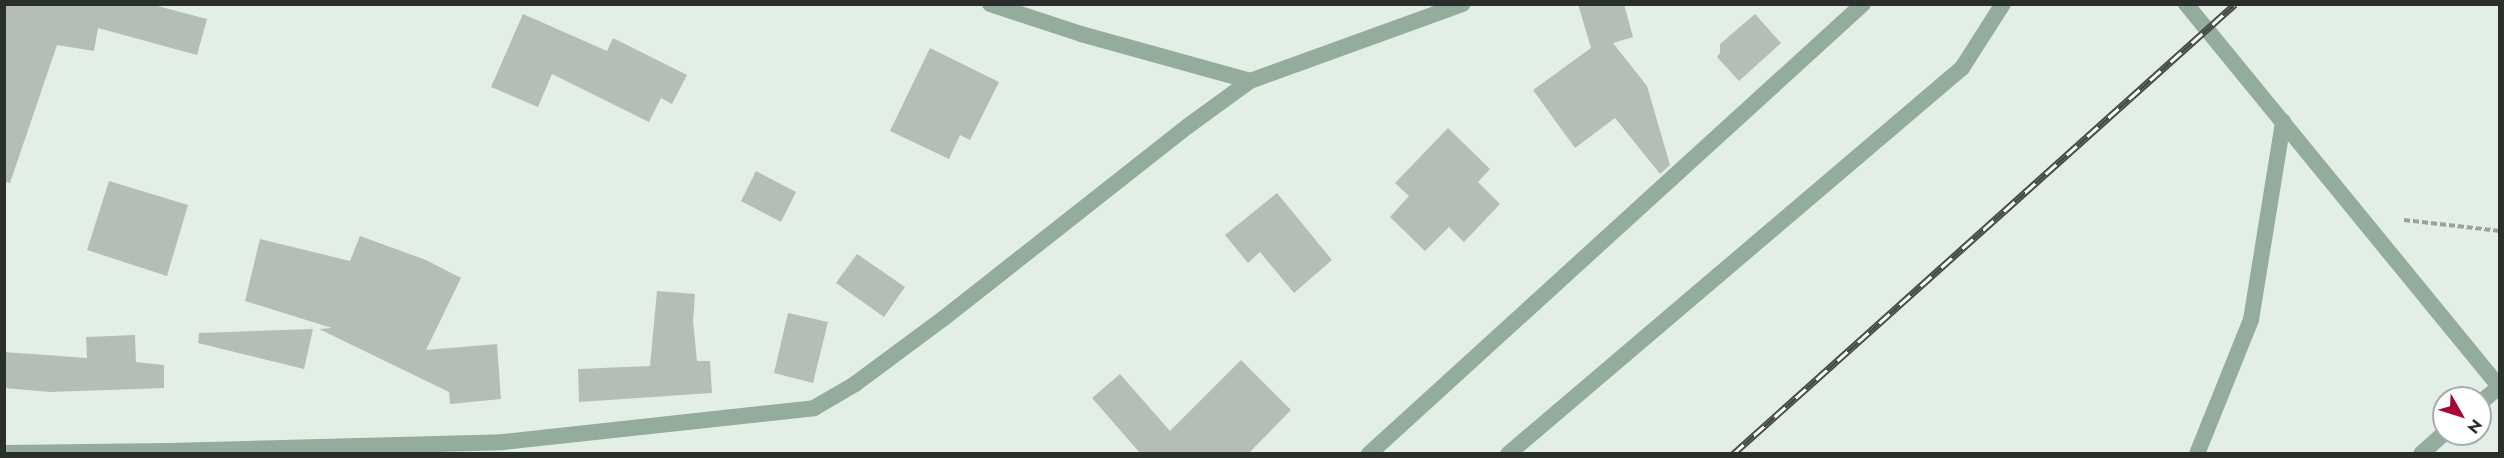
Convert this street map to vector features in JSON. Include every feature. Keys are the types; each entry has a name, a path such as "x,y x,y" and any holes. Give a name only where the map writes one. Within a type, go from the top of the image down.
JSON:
{"street":[{"path":"990,4 1081,34 1250,81"},
{"path":"4,453 503,442 814,408 855,384 944,318 1188,126 1250,81 1463,4"},
{"path":"1369,453 1863,4"},
{"path":"1508,453 1962,68 2003,4"},
{"path":"2186,4 2499,387"},
{"path":"2197,453 2251,320 2283,122"}],"path":[{"path":"2359,215 2499,231"}],"building":[{"path":"4,4 150,4 207,19 197,55 98,28 94,51 57,45 10,183 4,182"},
{"path":"1578,4 1624,4 1633,37 1613,43 1647,86 1670,165 1660,174 1615,118 1575,148 1533,90 1591,48"},
{"path":"523,14 607,51 613,38 687,75 672,104 661,98 649,122 552,74 538,107 491,87"},
{"path":"1755,14 1781,43 1739,81 1717,57 1720,53 1720,44"},
{"path":"930,48 999,82 970,140 960,135 949,159 890,131"},
{"path":"1448,128 1490,169 1478,182 1500,204 1464,242 1449,227 1425,251 1390,217 1409,196 1395,183"},
{"path":"756,171 796,192 781,222 741,201"},
{"path":"109,181 188,205 167,276 87,250"},
{"path":"1277,193 1332,260 1294,293 1260,252 1248,263 1225,235"},
{"path":"360,236 426,260 461,278 426,350 497,344 501,399 450,404 449,392 319,329 332,328 245,301 260,239 350,261"},
{"path":"857,254 905,287 884,317 836,283"},
{"path":"657,291 695,294 693,321 697,361 710,361 712,393 579,402 578,369 650,366"},
{"path":"788,313 828,322 813,383 774,373"},
{"path":"313,329 304,369 198,343 199,333"},
{"path":"135,335 136,362 164,365 164,388 50,392 4,388 4,352 87,358 86,337"},
{"path":"1241,360 1291,410 1249,453 1140,453 1092,398 1120,374 1170,431"}],"railway":[{"path":"1733,454 2235,4"}]}
